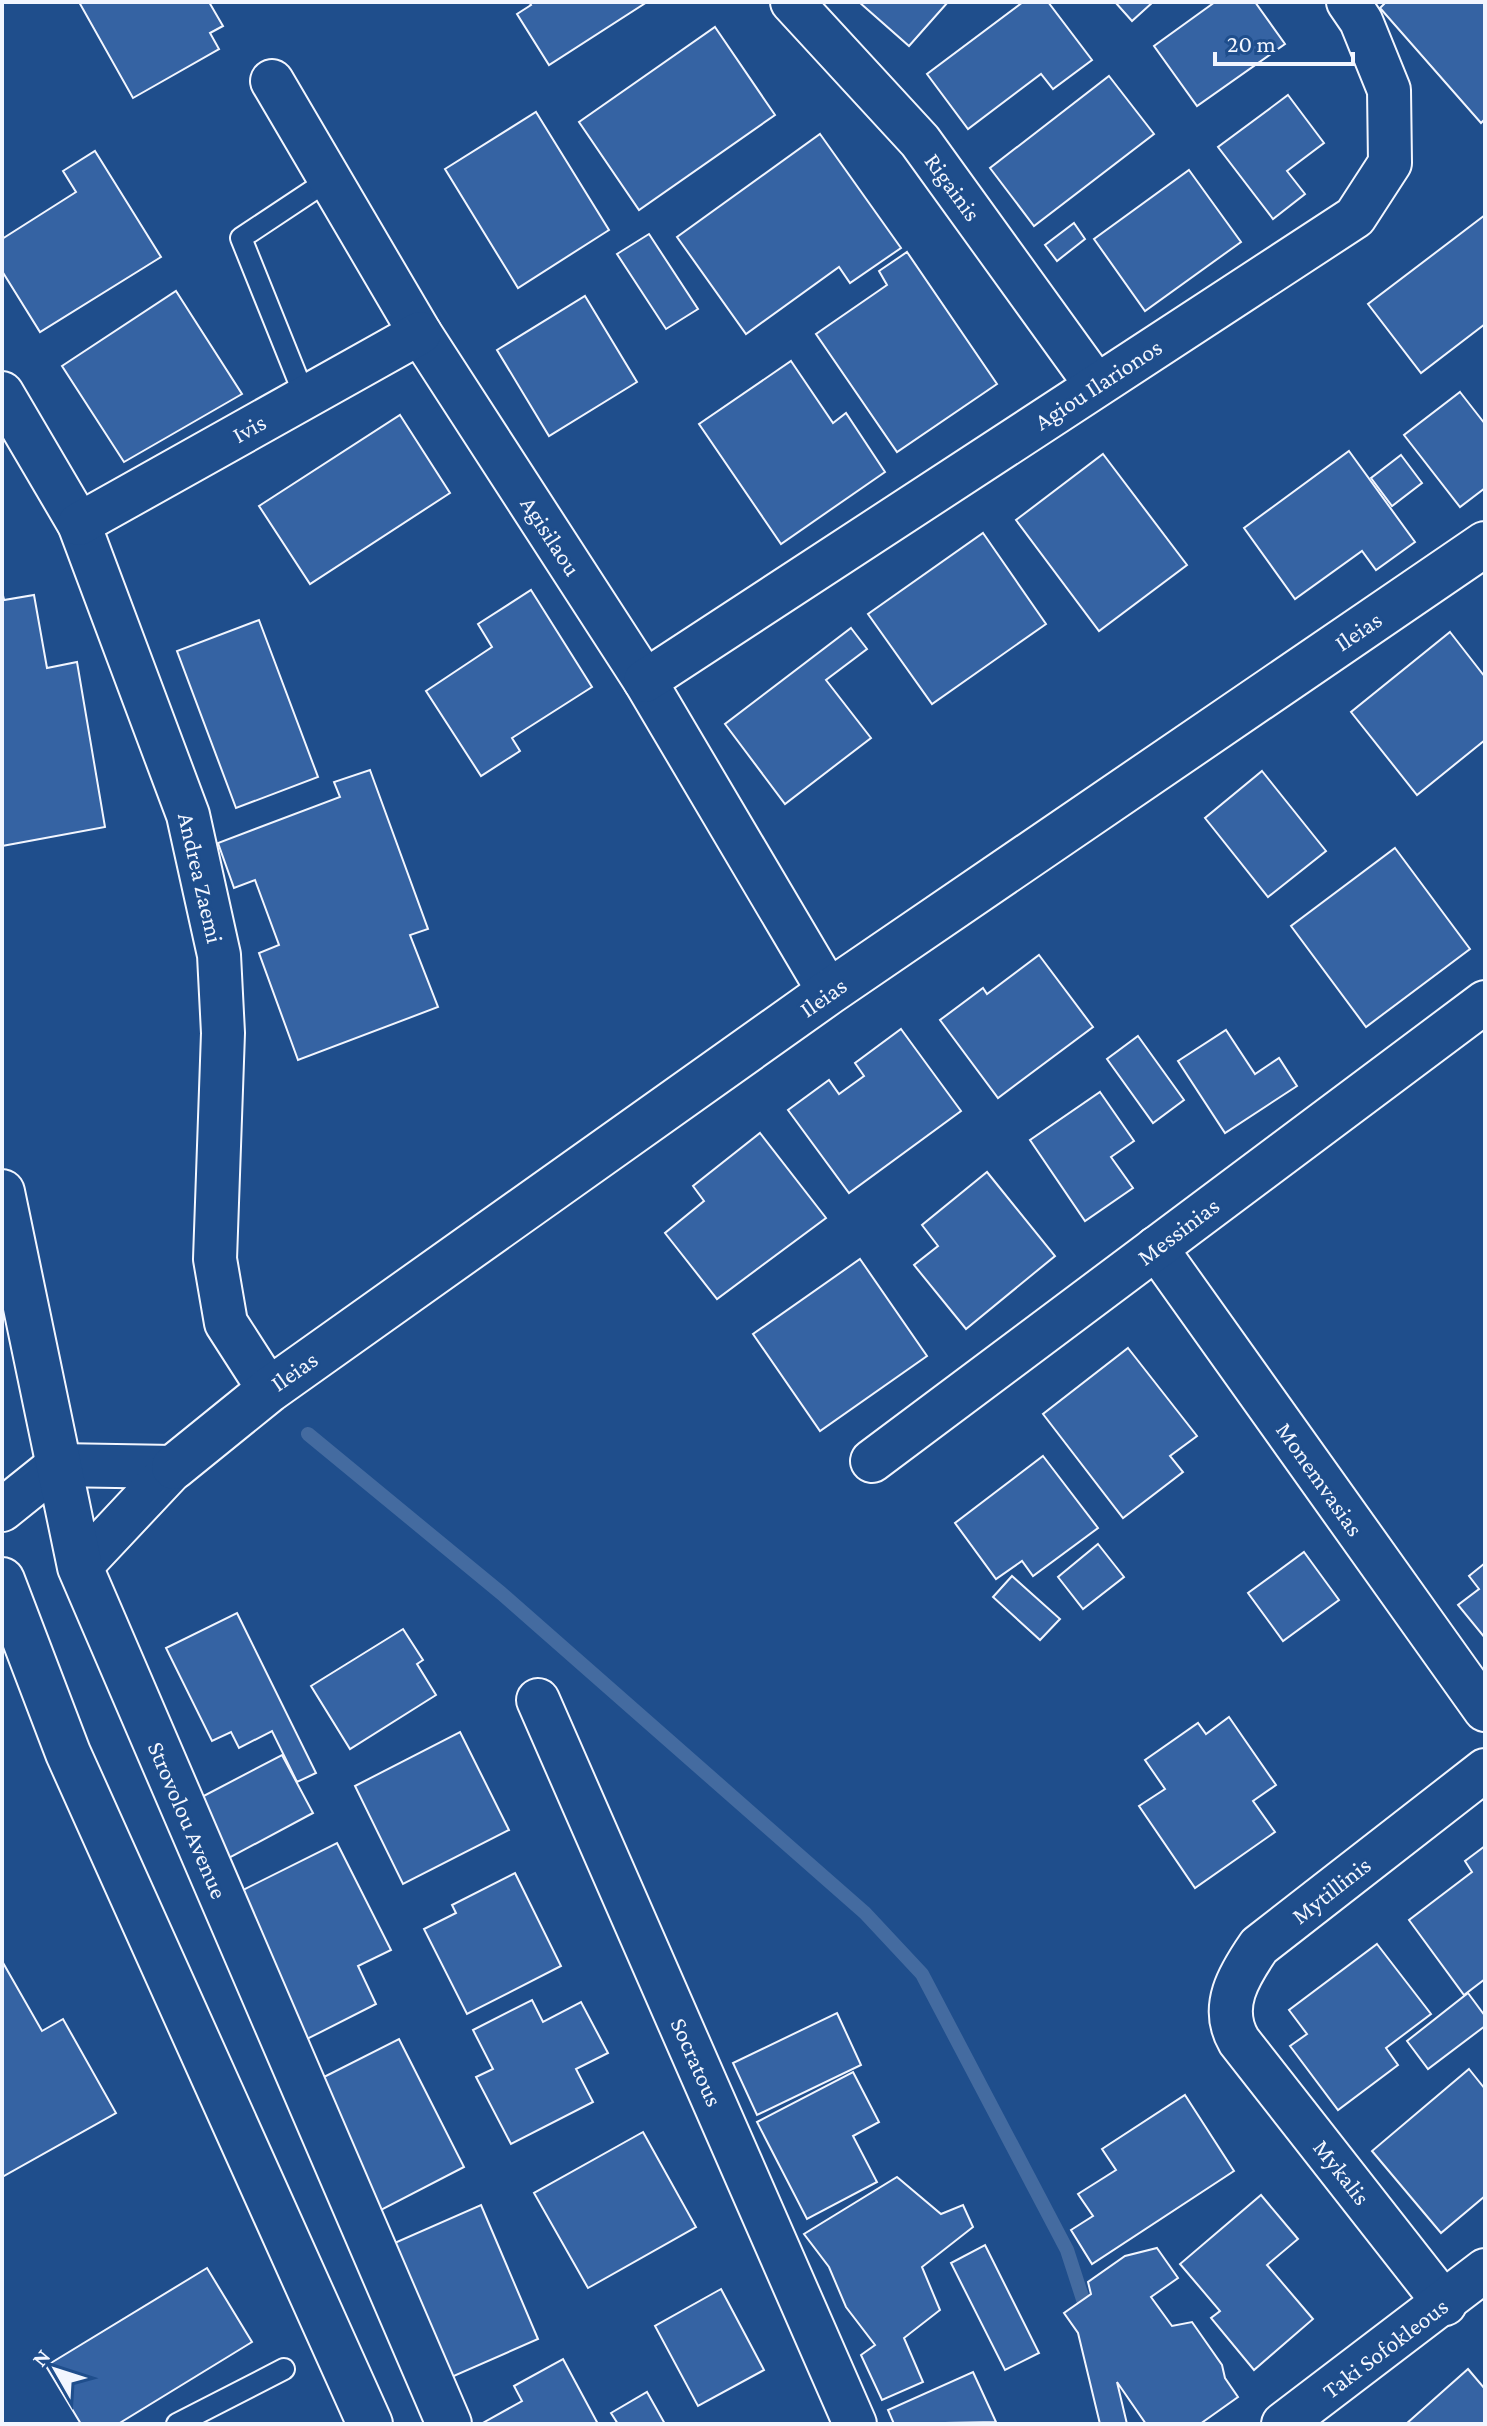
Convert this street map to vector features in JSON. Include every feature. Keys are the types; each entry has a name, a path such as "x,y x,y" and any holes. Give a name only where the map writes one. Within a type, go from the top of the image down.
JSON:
{"main road":[{"name":"Ileias","path":"174,1467 269,1390 829,992 1485,544"},
{"name":"Strovolou Avenue","path":"2,1192 80,1567 449,2424"},
{"path":"2,1580 68,1753 370,2424"}],"street":[{"name":"Rigainis","path":"792,2 920,141 1096,385"},
{"name":"Agiou Ilarionos","path":"645,681 1355,217 1390,163 1389,90 1361,21 1348,2"},
{"name":"Agisilaou","path":"272,81 420,333 645,681 829,992"},
{"name":"Ivis","path":"79,524 420,333"},
{"name":"Andrea Zaemi","path":"2,393 79,524 192,831 219,955 223,1033 215,1259 226,1323 269,1390"},
{"name":"Messinias","path":"872,1461 1483,1009"},
{"name":"Monemvasias","path":"1156,1248 1485,1710"},
{"path":"2,1510 58,1465 174,1467"},
{"name":"Ileias","path":"80,1567 174,1467"},
{"name":"Socratous","path":"538,1700 855,2424"},
{"name":"Mytillinis","path":"1239,2041 1231,2027 1234,1991 1243,1969 1259,1946 1485,1770"},
{"name":"Mykalis","path":"1239,2041 1445,2304"},
{"name":"Taki Sofokleous","path":"1283,2424 1445,2304 1485,2270"}],"lane":[{"path":"305,397 241,238 330,179"},
{"path":"177,2424 284,2369"}],"building":[{"path":"79,2 209,2 223,26 210,33 219,49 133,98"},
{"path":"529,2 647,2 549,65 517,14 531,5"},
{"path":"859,2 948,2 909,46"},
{"path":"1023,2 1048,2 1092,60 1053,89 1041,74 968,129 927,74"},
{"path":"1115,2 1153,2 1132,21"},
{"path":"1215,2 1255,2 1285,44 1197,106 1154,46"},
{"path":"1386,2 1485,2 1485,119 1481,123 1380,8"},
{"path":"715,27 775,115 639,210 579,122"},
{"path":"1109,76 1154,134 1034,226 990,168"},
{"path":"1288,95 1324,143 1287,171 1305,194 1273,219 1218,147"},
{"path":"536,112 609,230 518,288 445,169"},
{"path":"820,134 901,248 850,283 839,267 746,334 677,237"},
{"path":"95,151 161,257 40,332 2,271 2,239 76,192 63,171"},
{"path":"1189,170 1241,242 1145,311 1094,239"},
{"path":"1485,215 1485,324 1421,373 1368,304"},
{"path":"1074,223 1085,239 1057,261 1045,245"},
{"path":"649,234 698,309 666,329 617,254"},
{"path":"907,252 997,384 897,452 816,334 887,285 879,271"},
{"path":"176,291 242,394 124,462 62,366"},
{"path":"585,296 637,382 549,436 497,350"},
{"path":"791,361 833,423 846,413 885,472 781,544 699,424"},
{"path":"1460,392 1485,424 1485,488 1460,507 1404,435"},
{"path":"400,415 450,493 310,584 259,506"},
{"path":"1349,451 1415,542 1376,570 1362,551 1295,599 1244,528"},
{"path":"1103,454 1187,565 1099,631 1016,520"},
{"path":"1401,455 1422,483 1392,506 1371,478"},
{"path":"983,533 1046,624 932,704 868,614"},
{"path":"531,590 592,687 512,738 520,751 481,776 426,691 492,647 478,624"},
{"path":"2,591 4,600 34,595 47,668 77,662 105,827 2,846"},
{"path":"259,620 318,777 236,808 177,651"},
{"path":"851,628 867,649 826,680 871,738 785,804 725,724"},
{"path":"1450,632 1485,677 1485,740 1417,795 1351,712"},
{"path":"370,770 428,929 410,935 438,1007 298,1060 259,953 279,945 255,880 234,888 218,843 340,797 334,782"},
{"path":"1262,771 1326,851 1268,897 1205,818"},
{"path":"1395,848 1470,949 1366,1027 1291,926"},
{"path":"1039,955 1093,1027 998,1098 940,1020 983,988 987,994"},
{"path":"901,1029 961,1111 849,1193 788,1110 829,1080 839,1094 864,1076 855,1063"},
{"path":"1226,1030 1255,1074 1279,1058 1297,1086 1225,1133 1178,1061"},
{"path":"1138,1036 1184,1100 1153,1123 1107,1059"},
{"path":"1100,1092 1134,1141 1111,1157 1133,1188 1085,1221 1030,1140"},
{"path":"760,1133 826,1218 717,1299 665,1233 704,1201 693,1186"},
{"path":"987,1172 1055,1256 966,1329 914,1265 938,1246 922,1225"},
{"path":"860,1259 927,1356 820,1431 753,1334"},
{"path":"1128,1348 1197,1436 1170,1456 1183,1472 1123,1518 1043,1414"},
{"path":"1043,1456 1098,1528 1033,1576 1022,1561 996,1579 955,1523"},
{"path":"1098,1544 1124,1577 1083,1609 1058,1577"},
{"path":"1304,1552 1339,1600 1283,1641 1248,1593"},
{"path":"1485,1563 1485,1638 1458,1605 1479,1589 1469,1576"},
{"path":"1012,1576 1060,1619 1040,1640 993,1597"},
{"path":"237,1613 316,1773 297,1782 272,1731 239,1748 231,1732 212,1741 166,1648"},
{"path":"403,1629 423,1660 417,1664 436,1695 350,1749 311,1686"},
{"path":"1229,1717 1276,1785 1253,1801 1275,1832 1195,1888 1139,1806 1165,1789 1145,1760 1198,1723 1206,1734"},
{"path":"460,1732 509,1830 403,1884 355,1786"},
{"path":"282,1755 313,1813 227,1859 196,1800"},
{"path":"337,1843 391,1950 358,1966 376,2004 307,2039 235,1894"},
{"path":"1485,1846 1485,1979 1464,1995 1409,1920 1472,1872 1465,1861"},
{"path":"515,1873 561,1966 467,2014 424,1929 456,1913 452,1905"},
{"path":"1377,1944 1431,2014 1386,2048 1398,2065 1338,2110 1290,2046 1307,2034 1289,2010"},
{"path":"2,1961 42,2031 63,2019 116,2113 2,2177"},
{"path":"1468,1993 1485,2016 1485,2026 1428,2069 1407,2041"},
{"path":"532,2000 543,2022 581,2002 608,2053 576,2069 593,2102 511,2144 476,2077 493,2069 473,2030"},
{"path":"837,2013 861,2065 757,2115 733,2063"},
{"path":"399,2039 464,2167 381,2210 316,2081"},
{"path":"1469,2069 1485,2089 1485,2196 1441,2233 1372,2151"},
{"path":"853,2072 879,2122 853,2136 877,2182 807,2219 757,2122"},
{"path":"1185,2095 1234,2171 1092,2264 1071,2230 1093,2216 1078,2194 1116,2170 1102,2149"},
{"path":"643,2132 696,2227 588,2288 534,2193"},
{"path":"897,2177 941,2214 963,2205 973,2227 922,2267 940,2310 904,2338 923,2382 882,2400 861,2355 875,2345 846,2307 829,2267 804,2234"},
{"path":"1261,2195 1298,2239 1267,2265 1313,2319 1254,2370 1211,2318 1220,2311 1180,2264"},
{"path":"481,2205 538,2339 447,2379 390,2245"},
{"path":"985,2245 1039,2353 1005,2370 951,2263"},
{"path":"1157,2248 1178,2278 1151,2297 1172,2326 1192,2322 1222,2365 1225,2378 1238,2397 1200,2424 1146,2424 1117,2382 1127,2424 1100,2424 1078,2333 1064,2313 1091,2294 1088,2282 1125,2256"},
{"path":"207,2268 252,2342 118,2424 81,2424 46,2366"},
{"path":"721,2289 764,2370 698,2406 655,2326"},
{"path":"563,2359 598,2424 481,2424 522,2401 514,2386"},
{"path":"1468,2369 1485,2389 1485,2424 1406,2424"},
{"path":"973,2372 996,2422 894,2424 888,2410"},
{"path":"647,2392 665,2424 618,2424 611,2413"}],"waterway":[{"path":"308,1434 501,1593 865,1913 922,1974 1067,2250 1088,2315"}]}
